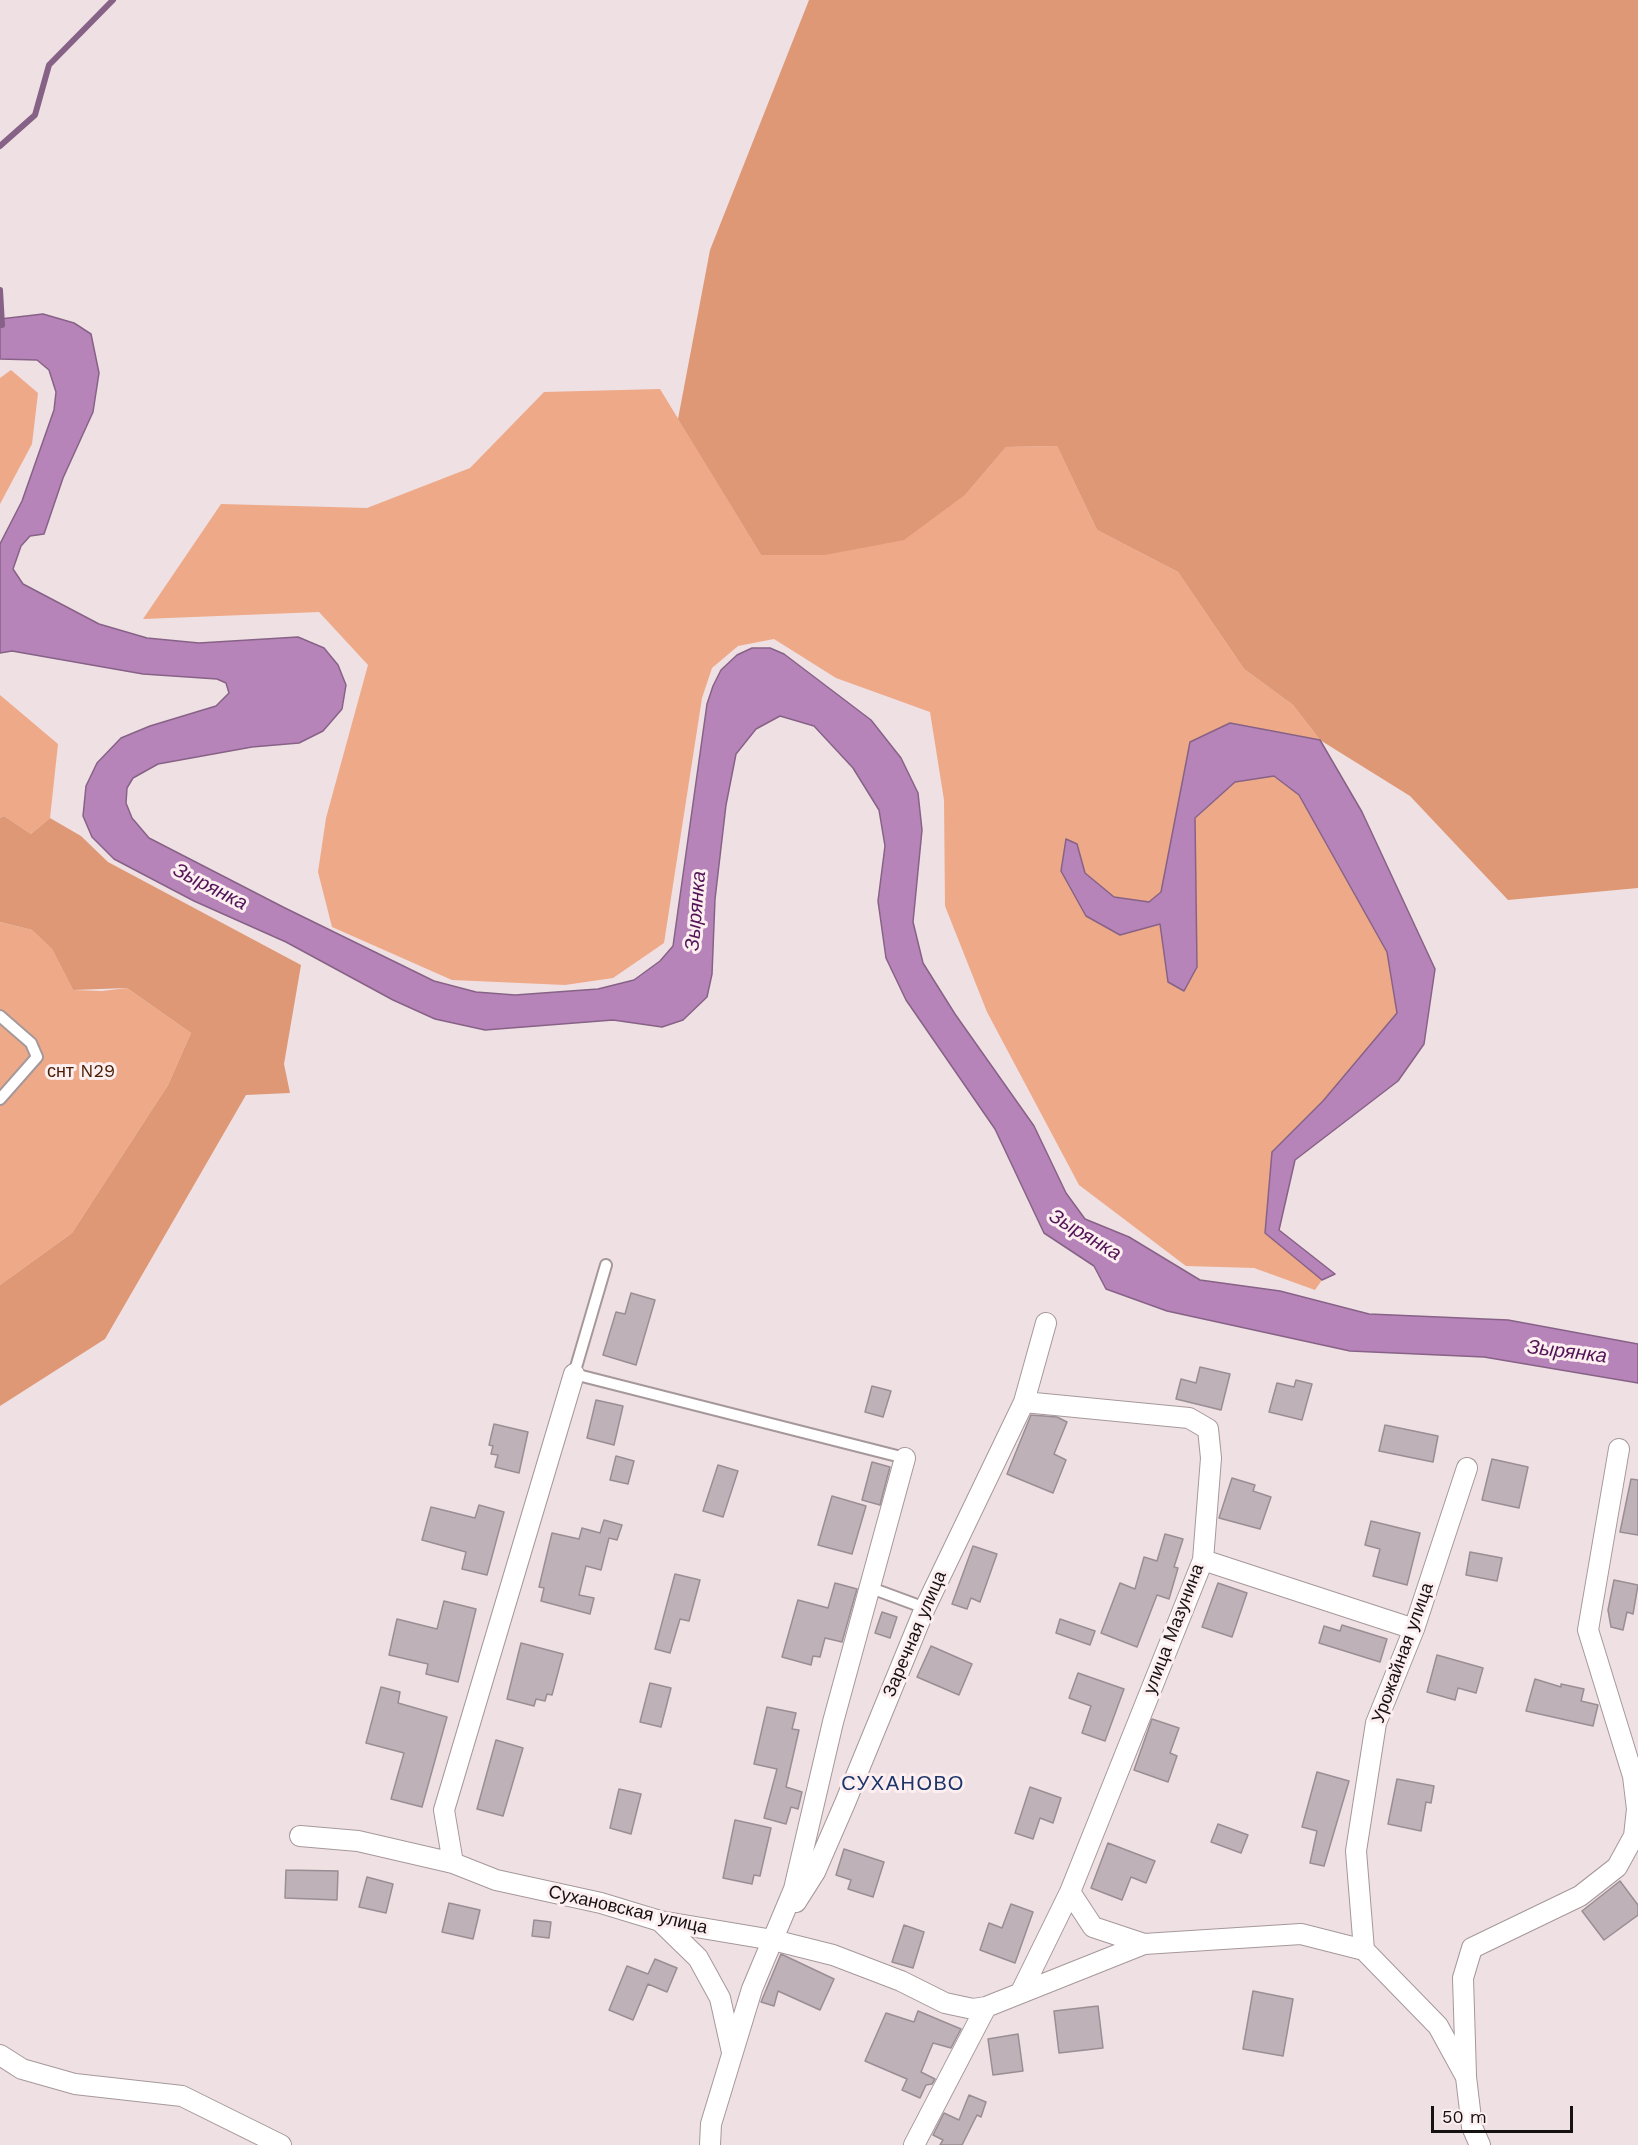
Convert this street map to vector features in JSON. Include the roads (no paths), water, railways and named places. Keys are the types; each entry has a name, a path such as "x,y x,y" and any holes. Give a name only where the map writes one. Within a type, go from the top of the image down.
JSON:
{"street":[{"name":"Заречная улица","path":"773,1940 815,1872 925,1608 1024,1402 1046,1323"},
{"path":"453,1863 444,1810 574,1374"},
{"name":"улица Мазунина","path":"1021,1992 1070,1892 1203,1560 1211,1458 1208,1429 1190,1418 1024,1402"},
{"path":"1480,2145 1472,2127 1466,2077 1463,1978 1472,1948 1580,1896 1617,1867 1634,1836 1637,1809 1633,1776 1588,1630 1618,1449"},
{"name":"Заречная улица","path":"710,2145 711,2124 752,1989 794,1889 833,1722 905,1458"},
{"name":"Урожайная улица","path":"1364,1950 1356,1851 1376,1723 1414,1629 1467,1468"},
{"path":"1203,1560 1414,1629"},
{"name":"Сухановская улица","path":"300,1836 358,1841 453,1863 496,1880 601,1903 660,1921 773,1940 833,1955 901,1981 945,2003 973,2009 986,2007 1144,1944 1301,1934 1364,1950"},
{"path":"1070,1892 1093,1927 1144,1944"},
{"path":"660,1921 698,1958 720,1998 732,2052"},
{"path":"1364,1950 1438,2026 1466,2077"},
{"path":"914,2145 986,2007"},
{"path":"0,2055 22,2069 75,2084 182,2096 281,2145"}],"lane":[{"path":"0,1016 32,1043 37,1057 0,1100"},
{"path":"606,1265 574,1374 905,1458"},
{"path":"871,1588 925,1608"}],"water":[{"name":"Зырянка","path":"43,314 74,323 91,334 99,373 93,412 63,478 44,534 30,536 21,546 13,569 23,584 99,624 147,638 199,643 298,637 324,648 338,665 346,685 342,709 323,731 299,743 252,747 158,764 133,778 127,788 126,803 132,818 149,838 434,981 476,992 515,995 598,989 634,980 660,961 673,946 707,704 713,686 721,670 737,655 752,648 770,648 784,654 871,720 901,758 918,793 922,830 913,922 923,963 955,1014 1034,1126 1066,1193 1085,1219 1129,1237 1200,1280 1280,1291 1369,1314 1508,1320 1638,1344 1638,1383 1484,1357 1350,1351 1167,1311 1106,1289 1094,1266 1044,1233 995,1129 906,1000 886,958 878,901 885,846 879,810 853,768 814,726 780,716 756,729 736,754 726,805 715,899 712,974 707,997 683,1020 662,1027 613,1020 485,1030 435,1019 393,1000 286,942 194,901 114,859 92,837 83,816 86,786 97,763 121,738 150,726 216,706 229,693 226,683 217,679 143,674 12,651 0,653 0,544 22,501 54,410 56,392 49,370 37,360 0,359 0,319"},
{"path":"1230,723 1320,740 1362,812 1435,969 1424,1044 1398,1081 1295,1160 1279,1230 1335,1274 1322,1280 1265,1233 1272,1152 1323,1101 1397,1013 1387,952 1299,795 1274,776 1235,782 1195,818 1197,967 1184,991 1168,982 1160,924 1120,935 1086,916 1061,871 1066,839 1077,844 1085,873 1114,897 1149,902 1161,892 1190,742"}],"waterway":[{"path":"0,146 35,115 49,65 113,0"},
{"path":"0,290 2,325"}],"district":[{"name":"СУХАНОВО","path":"903,1784"}],"park label":[{"name":"снт N29","path":"81,1072"}]}
